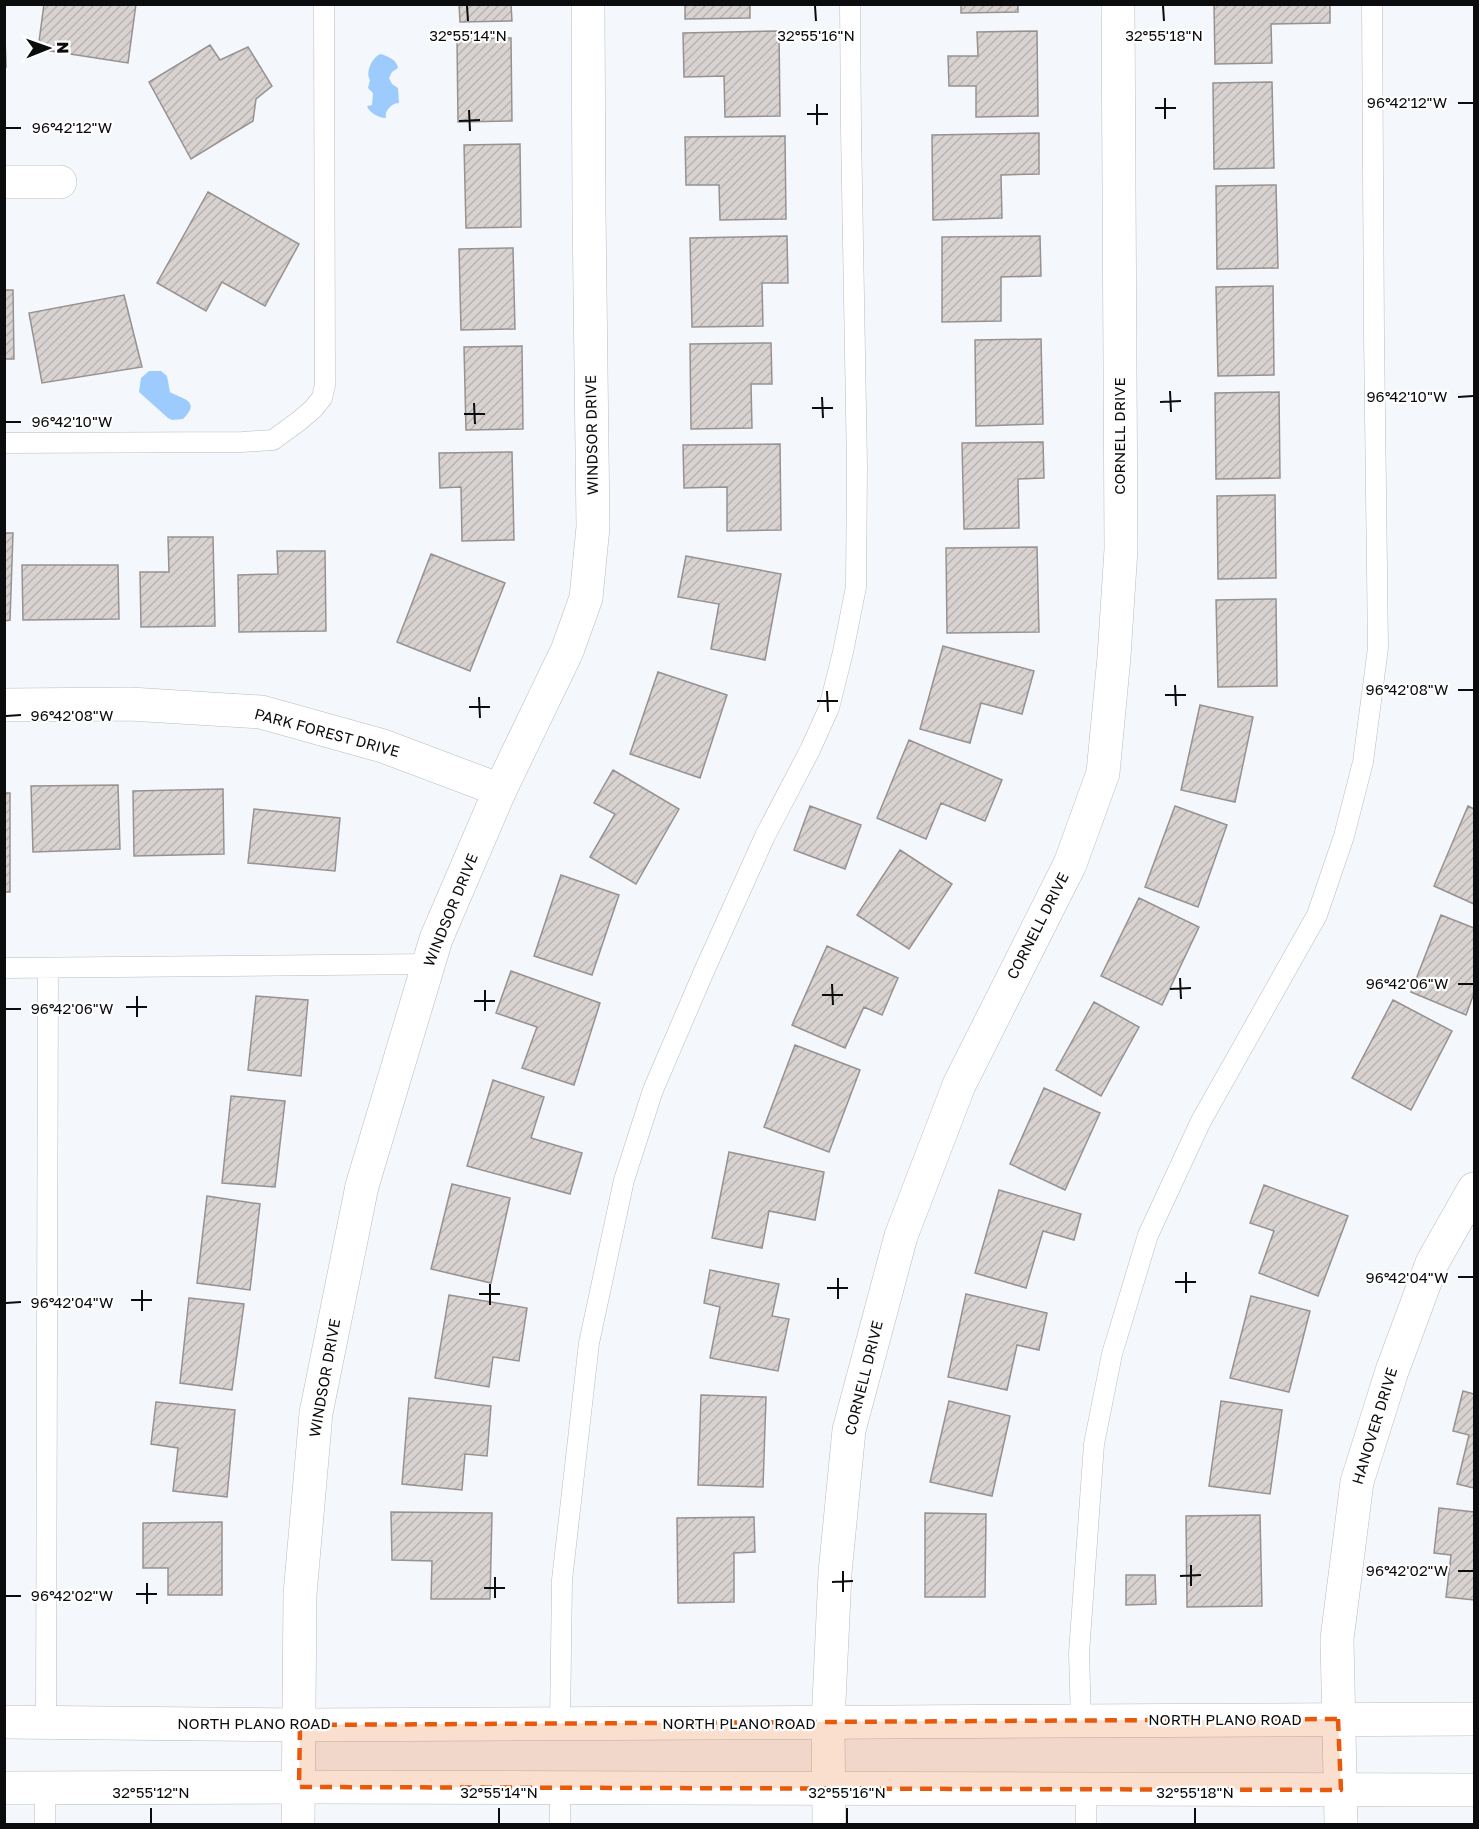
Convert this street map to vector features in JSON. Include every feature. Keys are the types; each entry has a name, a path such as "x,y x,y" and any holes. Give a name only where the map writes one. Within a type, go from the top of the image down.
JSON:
{"street":[{"name":"WINDSOR DRIVE","path":"298,1824 300,1594 316,1413 362,1186 436,939 500,790 567,651 586,598 593,527 588,4"},
{"name":"CORNELL DRIVE","path":"829,1824 828,1723 835,1573 849,1430 901,1236 959,1085 1070,864 1103,773 1114,657 1120,549 1118,4"},
{"path":"4,182 60,182"},
{"name":"PARK FOREST DRIVE","path":"4,705 130,704 261,712 383,746 500,790"},
{"name":"HANOVER DRIVE","path":"1341,1824 1337,1639 1357,1482 1392,1371 1432,1263 1474,1189"},
{"name":"NORTH PLANO ROAD","path":"4,1722 300,1725 1474,1719"},
{"path":"4,1788 1474,1790"}],"lane":[{"path":"4,443 273,440 299,422 322,398 325,385 324,4"},
{"path":"560,1724 562,1580 589,1343 624,1180 653,1090 700,980 765,836 829,708 856,587 857,466 850,4"},
{"path":"1082,1721 1079,1653 1094,1444 1115,1343 1148,1235 1201,1121 1317,915 1344,836 1363,762 1378,648 1372,4"},
{"path":"4,968 429,964"},
{"path":"46,1722 48,968"},
{"path":"45,1788 45,1824"},
{"path":"560,1788 560,1824"},
{"path":"1086,1790 1086,1824"}],"highlighted area":[{"path":"1338,1719 1341,1790 299,1787 300,1725"}],"water":[{"path":"380,54 392,59 398,68 389,78 398,88 399,103 389,108 386,118 374,114 367,106 372,105 373,93 368,88 369,69 374,59"},
{"path":"149,371 161,371 167,376 170,392 188,401 191,408 183,419 168,418 139,392 141,378"}],"building":[{"path":"4,4 6,67 4,67"},
{"path":"44,4 136,4 128,63 38,49"},
{"path":"459,4 511,4 512,21 460,22"},
{"path":"685,4 750,4 750,18 685,19"},
{"path":"961,4 1018,4 1018,12 961,13"},
{"path":"1214,4 1330,4 1330,23 1271,24 1272,63 1215,64"},
{"path":"779,31 780,116 725,117 724,76 684,77 683,33"},
{"path":"1037,31 1038,116 976,117 976,86 949,86 948,56 978,56 977,32"},
{"path":"511,38 512,121 458,122 457,39"},
{"path":"210,45 220,60 248,47 272,86 256,99 253,121 191,159 149,82"},
{"path":"1272,82 1274,168 1214,169 1213,83"},
{"path":"1039,133 1039,174 1001,175 1002,218 933,220 932,135"},
{"path":"785,136 786,219 720,220 719,185 686,185 685,137"},
{"path":"520,144 521,227 466,228 464,145"},
{"path":"1276,185 1278,268 1217,269 1216,186"},
{"path":"208,192 299,244 265,306 222,282 206,311 157,283"},
{"path":"787,236 788,283 762,283 763,326 692,327 690,238"},
{"path":"1040,236 1041,276 1001,277 1001,321 942,322 942,237"},
{"path":"513,248 515,329 461,330 459,249"},
{"path":"1273,286 1274,375 1218,376 1216,287"},
{"path":"4,290 13,290 14,359 4,359"},
{"path":"124,295 142,367 42,383 29,313"},
{"path":"1041,339 1043,424 976,426 975,340"},
{"path":"771,343 772,384 751,384 752,428 691,429 690,344"},
{"path":"522,346 523,429 466,430 464,347"},
{"path":"1279,392 1280,478 1216,479 1215,393"},
{"path":"1043,442 1044,478 1018,479 1019,528 964,529 962,443"},
{"path":"780,444 781,530 727,531 727,487 684,488 683,445"},
{"path":"512,452 514,540 462,541 461,487 440,488 439,453"},
{"path":"1275,495 1276,578 1218,579 1217,496"},
{"path":"4,533 13,533 10,620 4,621"},
{"path":"168,537 213,537 215,626 141,627 140,572 169,572"},
{"path":"1037,547 1039,632 947,633 946,548"},
{"path":"277,551 325,551 326,631 239,632 238,575 278,574"},
{"path":"431,554 505,583 470,671 397,642"},
{"path":"686,556 781,574 765,660 711,649 719,604 678,597"},
{"path":"22,565 118,565 119,619 23,620"},
{"path":"1276,599 1277,686 1218,687 1216,600"},
{"path":"943,646 1034,671 1022,714 981,703 970,743 920,729"},
{"path":"658,672 727,695 700,778 630,754"},
{"path":"1200,705 1253,717 1235,802 1181,790"},
{"path":"909,740 1002,780 985,821 941,803 926,839 877,818"},
{"path":"613,770 679,809 636,884 590,857 615,814 594,803"},
{"path":"118,785 120,849 33,852 31,786"},
{"path":"223,789 224,854 134,856 133,791"},
{"path":"4,793 10,793 10,892 4,892"},
{"path":"810,806 861,825 845,869 794,850"},
{"path":"1175,806 1227,825 1198,907 1145,887"},
{"path":"1468,806 1474,809 1474,904 1434,886"},
{"path":"254,809 340,818 335,871 248,863"},
{"path":"900,850 952,884 909,949 857,915"},
{"path":"561,875 619,895 592,975 534,956"},
{"path":"1139,898 1199,927 1162,1005 1101,976"},
{"path":"1441,915 1474,928 1474,993 1466,1015 1411,992"},
{"path":"827,946 898,978 882,1015 864,1007 845,1048 792,1025"},
{"path":"511,971 600,1003 574,1085 522,1068 537,1027 496,1013"},
{"path":"256,996 308,1000 301,1076 248,1070"},
{"path":"1393,1000 1452,1031 1411,1110 1352,1078"},
{"path":"1094,1002 1139,1027 1101,1096 1056,1070"},
{"path":"795,1045 860,1070 829,1152 764,1127"},
{"path":"493,1080 544,1097 531,1138 582,1153 570,1194 467,1166"},
{"path":"1044,1088 1100,1113 1065,1190 1010,1164"},
{"path":"231,1096 285,1101 275,1187 222,1183"},
{"path":"729,1152 824,1172 815,1220 769,1211 762,1248 712,1238"},
{"path":"452,1184 510,1198 491,1283 431,1269"},
{"path":"1264,1185 1348,1216 1318,1296 1259,1273 1274,1231 1250,1223"},
{"path":"999,1190 1081,1214 1074,1240 1043,1231 1026,1288 975,1273"},
{"path":"207,1196 260,1204 250,1290 197,1283"},
{"path":"710,1270 779,1284 772,1316 789,1319 778,1371 710,1358 720,1307 704,1303"},
{"path":"966,1294 1047,1313 1039,1350 1017,1345 1007,1390 948,1377"},
{"path":"449,1295 527,1308 519,1361 493,1357 489,1387 435,1378"},
{"path":"1251,1296 1310,1311 1289,1392 1230,1378"},
{"path":"189,1298 244,1304 232,1390 180,1383"},
{"path":"1463,1391 1474,1394 1474,1488 1457,1484 1469,1435 1453,1431"},
{"path":"701,1395 766,1397 763,1487 698,1485"},
{"path":"409,1398 491,1406 487,1456 465,1454 462,1490 402,1484"},
{"path":"949,1401 1010,1416 992,1496 930,1482"},
{"path":"1221,1401 1282,1410 1270,1494 1209,1486"},
{"path":"156,1402 235,1410 227,1497 173,1491 178,1448 151,1444"},
{"path":"1439,1508 1474,1512 1474,1600 1446,1597 1451,1555 1434,1553"},
{"path":"391,1512 492,1513 490,1599 431,1599 432,1561 392,1560"},
{"path":"925,1513 986,1514 985,1597 925,1597"},
{"path":"1260,1515 1262,1606 1187,1607 1186,1516"},
{"path":"754,1517 755,1552 734,1553 734,1602 678,1603 677,1518"},
{"path":"222,1522 222,1595 168,1595 168,1568 143,1568 143,1523"},
{"path":"1126,1575 1155,1575 1156,1604 1126,1605"}]}
